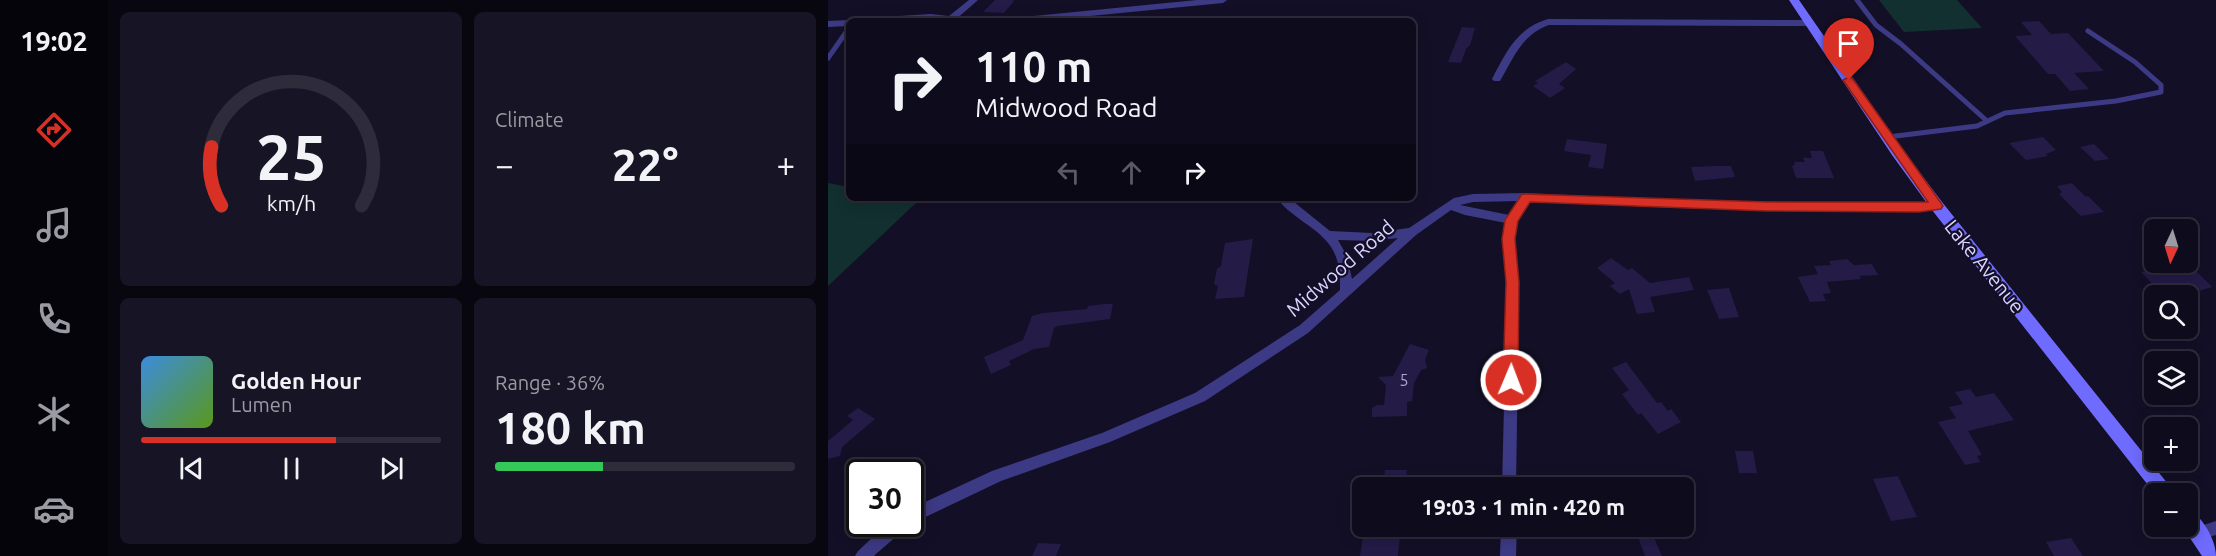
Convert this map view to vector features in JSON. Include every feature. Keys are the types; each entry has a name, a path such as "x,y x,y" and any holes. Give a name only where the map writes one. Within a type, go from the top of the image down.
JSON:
{"main road":[{"name":"Lake Avenue","path":"1794,0 1887,138 1937,206 2158,483"},
{"path":"2208,531 2213,556"}],"street":[{"path":"952,18 974,0"},
{"path":"1113,11 1121,0"},
{"path":"1043,18 1219,1"},
{"path":"915,18 941,18"},
{"path":"1497,79 1517,40 1524,33 1548,22 1810,23"},
{"path":"828,24 846,23"},
{"path":"1509,477 1513,282 1509,239 1512,220 1527,197"},
{"name":"Midwood Road","path":"924,510 997,476 1105,438 1200,397 1304,329 1412,232 1450,205 1473,198 1527,197 1768,207 1919,208 1937,206"},
{"path":"1285,201 1309,222 1330,235 1341,250 1346,291"},
{"path":"1450,205 1465,211 1512,220"},
{"path":"1330,235 1372,237 1412,232"},
{"path":"862,556 882,537"},
{"path":"1508,556 1509,537"}],"lane":[{"path":"1857,0 1862,10 1886,35 1901,44 1987,121"},
{"path":"1887,138 1977,126 2005,113 2116,101 2161,92 2161,85 2147,72 2088,31"},
{"path":"828,58 846,32"}],"green space":[{"path":"1879,0 1957,0 1982,28 1904,32"},
{"path":"828,183 846,186 846,201 917,202 828,286"}],"building":[{"path":"995,0 1014,1 1004,13 983,12"},
{"path":"2039,21 2051,34 2068,33 2104,71 2074,73 2089,89 2070,91 2055,74 2048,74 2015,36 2032,35 2021,22"},
{"path":"1462,27 1475,28 1470,45 1461,63 1448,62"},
{"path":"1566,62 1576,69 1559,84 1565,88 1550,98 1533,86 1538,83 1535,81"},
{"path":"2043,137 2056,150 2046,154 2048,156 2026,160 2009,143"},
{"path":"1567,139 1607,144 1603,169 1588,167 1591,155 1564,151"},
{"path":"2094,144 2109,159 2095,161 2080,147"},
{"path":"1810,151 1823,151 1834,178 1796,178 1792,166 1795,165 1794,162 1805,162 1803,158 1812,158"},
{"path":"1731,166 1735,177 1695,181 1691,167"},
{"path":"2072,183 2104,212 2081,216 2059,194 2062,192 2057,186"},
{"path":"1253,239 1244,297 1215,299 1218,286 1214,284 1217,269 1221,266 1225,243"},
{"path":"1611,258 1628,270 1632,268 1650,283 1689,277 1694,290 1650,297 1655,312 1637,314 1629,289 1620,294 1610,286 1615,283 1597,268"},
{"path":"1847,259 1854,265 1872,264 1878,275 1827,282 1831,293 1823,294 1826,301 1810,302 1798,277 1818,274 1814,266 1831,265 1829,261"},
{"path":"2141,272 2162,275 2198,273 2212,287 2198,291 2198,285 2153,285"},
{"path":"1729,288 1739,317 1719,319 1707,290"},
{"path":"1113,304 1110,319 1058,326 1054,328 1049,347 1034,349 1009,361 1011,365 991,374 984,357 1023,340 1032,316 1087,309 1088,306"},
{"path":"1410,344 1429,350 1425,360 1427,368 1421,370 1414,383 1412,401 1407,402 1407,416 1372,417 1372,408 1384,405 1386,385 1378,377 1393,376"},
{"path":"1626,362 1657,403 1661,402 1668,411 1671,409 1681,422 1658,434 1641,413 1638,415 1622,394 1629,390 1612,368"},
{"path":"1970,389 1976,397 1994,393 2014,420 1968,431 1982,455 1977,456 1980,462 1965,465 1938,422 1956,418 1949,407 1963,404 1955,392"},
{"path":"858,408 875,419 842,447 840,456 828,459 828,441 853,420 847,416"},
{"path":"1735,451 1753,451 1757,473 1739,473"},
{"path":"1385,470 1407,470 1406,477 1384,477"},
{"path":"1898,476 1917,517 1891,521 1873,479"},
{"path":"1363,537 1400,537 1398,556 1360,556"},
{"path":"1638,537 1654,537 1662,556 1645,556"},
{"path":"2071,538 2083,556 2054,556 2046,542"},
{"path":"1038,543 1061,544 1056,556 1032,556"}],"route":[{"path":"1511,380 1513,282 1509,239 1512,220 1517,209 1527,197 1768,207 1919,208 1937,206 1897,152 1849,80"}]}
